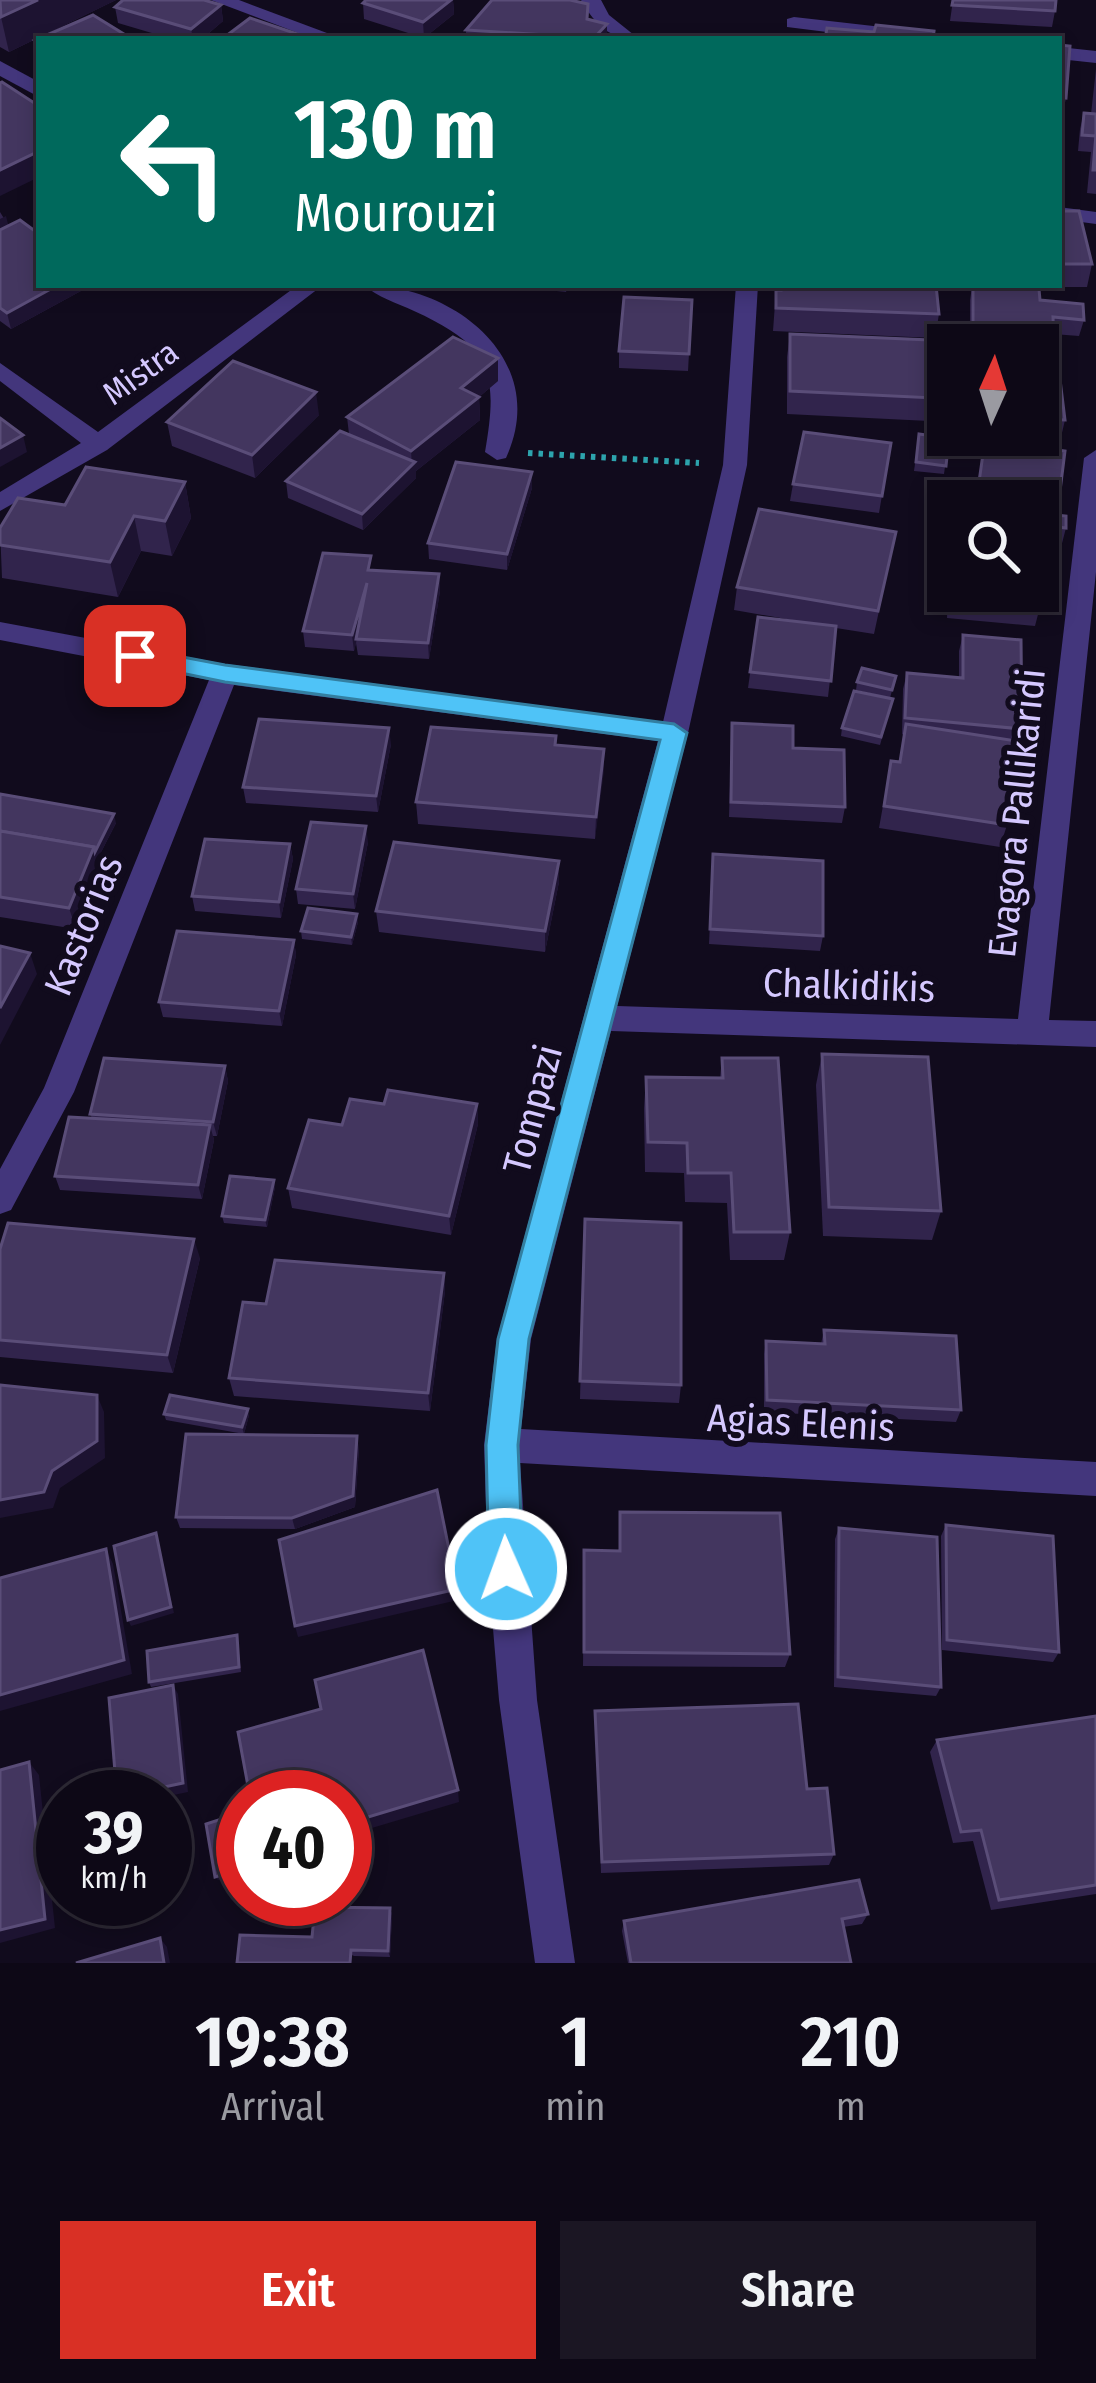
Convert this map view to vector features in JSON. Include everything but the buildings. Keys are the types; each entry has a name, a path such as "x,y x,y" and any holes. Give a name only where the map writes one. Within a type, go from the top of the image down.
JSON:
{"street":[{"path":"220,0 324,36"},
{"path":"591,0 601,18 625,36"},
{"path":"802,0 791,31 881,36"},
{"path":"1062,53 1096,57"},
{"path":"0,67 36,90"},
{"path":"1062,213 1096,218"},
{"name":"Mistra","path":"0,503 98,444 308,288"},
{"path":"381,288 479,337 499,362 506,391 497,452"},
{"name":"Tompazi","path":"556,1963 518,1700 502,1445 514,1339 674,733 735,465 747,288"},
{"path":"0,370 98,444"},
{"name":"Evagora Pallikaridi","path":"1032,1033 1096,458"},
{"path":"0,631 225,674 674,733"},
{"name":"Kastorias","path":"0,1200 58,1092 225,674"},
{"name":"Chalkidikis","path":"599,1018 1096,1034"},
{"name":"Agias Elenis","path":"502,1445 1096,1479"}],"path":[{"path":"497,452 735,465"}],"route":[{"path":"135,656 225,674 674,733 514,1339 502,1445 506,1569"}]}
